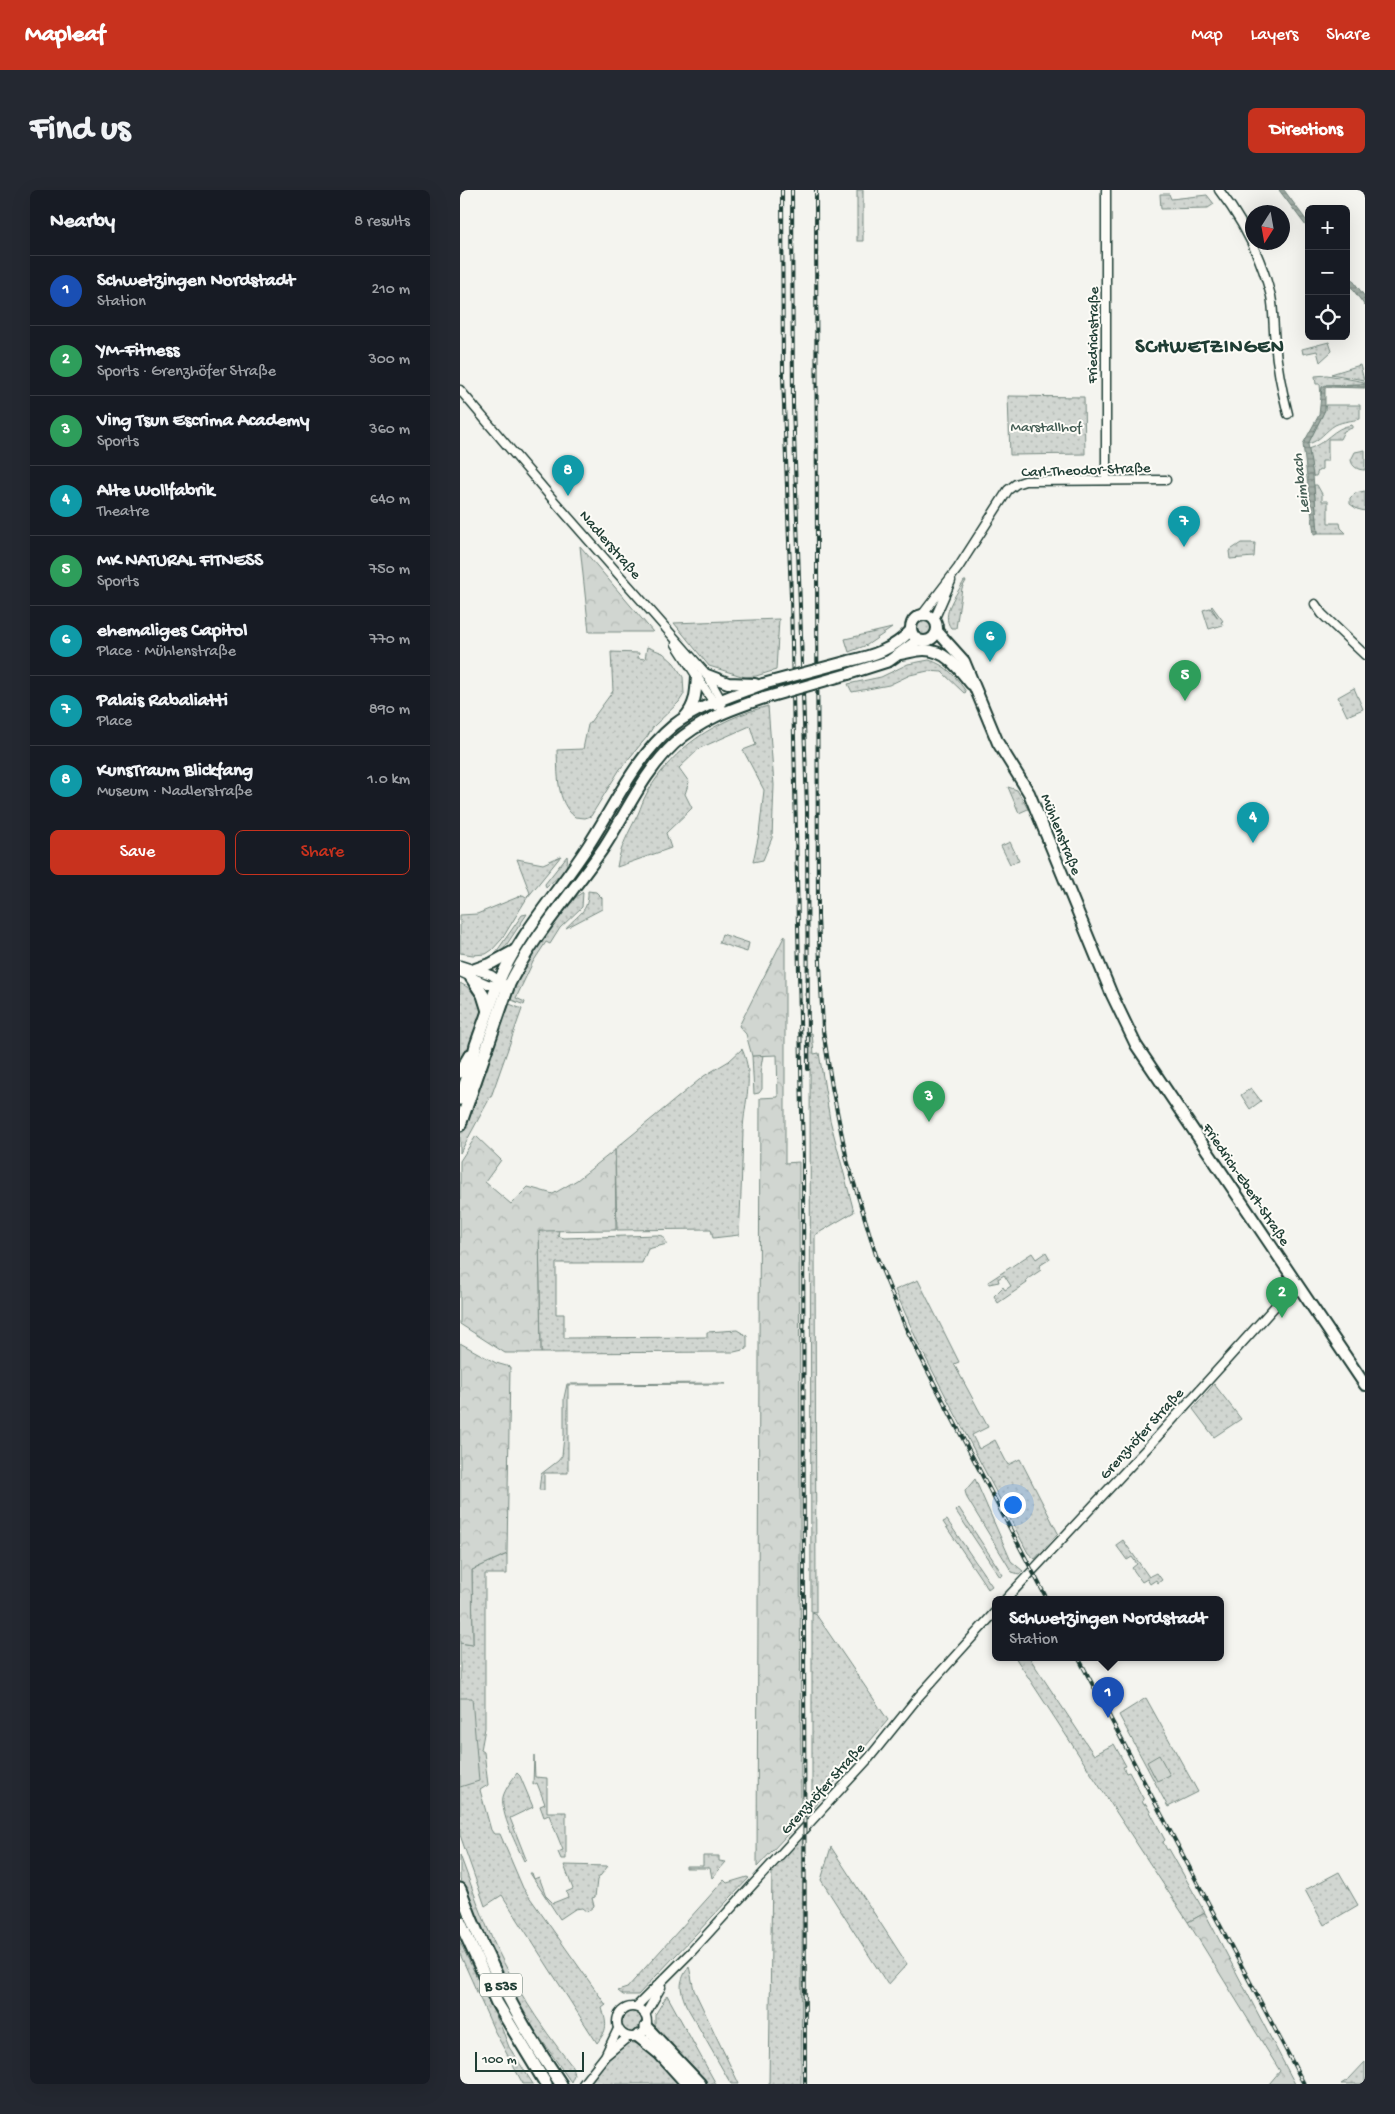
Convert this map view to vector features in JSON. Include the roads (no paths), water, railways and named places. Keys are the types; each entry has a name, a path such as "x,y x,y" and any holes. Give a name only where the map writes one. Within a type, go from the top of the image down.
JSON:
{"highway":[{"path":"469,972 488,1011"},
{"path":"460,1100 488,1011 502,985"},
{"path":"460,1125 502,985"},
{"path":"460,1072 476,1045"},
{"name":"B 535","path":"460,1889 489,1960 512,2006 561,2084"},
{"name":"B 535","path":"460,1922 497,2004 546,2084"},
{"path":"646,2027 700,2084"},
{"path":"633,2036 660,2054 687,2084"}],"main road":[{"path":"502,985 605,845 644,780 661,757 690,731 722,713 764,698 873,667 900,654 918,640 930,640 937,631 934,620 922,615 913,620 910,631 897,643 880,652 764,684 717,702 683,719"},
{"path":"910,631 918,640"},
{"name":"Mühlenstraße","path":"937,631 964,661 998,743 1029,793 1112,995"},
{"name":"Mühlenstraße","path":"900,654 922,650 936,652 957,667 975,689"},
{"path":"502,985 515,950 584,851 648,751 691,710 702,675 737,684 764,684"},
{"path":"469,972 492,963 515,950"},
{"name":"Friedrich-Ebert-Straße","path":"1112,995 1136,1045 1365,1385"}],"street":[{"name":"Friedrichstraße","path":"1106,190 1106,480"},
{"path":"1219,190 1240,219 1256,252 1266,279 1271,298 1276,354 1288,414"},
{"name":"Nadlerstraße","path":"460,390 663,625 702,675 722,713"},
{"name":"Carl-Theodor-Straße","path":"958,568 1008,490 1022,481 1166,480"},
{"path":"922,615 958,568"},
{"path":"934,620 958,568"},
{"path":"1315,604 1322,614 1365,655"},
{"path":"460,964 469,972 502,985"},
{"name":"Grenzhöfer Straße","path":"1009,1596 1148,1447 1296,1283"},
{"name":"Grenzhöfer Straße","path":"583,2084 605,2056 618,2029 616,2023 619,2014 626,2008 636,2007 665,1980 862,1765 919,1696 992,1615"},
{"name":"Grenzhöfer Straße","path":"645,2015 665,1980"},
{"path":"636,2007 645,2015 646,2027"},
{"name":"Grenzhöfer Straße","path":"605,2056 646,2027"},
{"path":"618,2029 633,2036"}],"railway":[{"path":"782,190 783,376 791,597 803,1159 805,2084"},
{"path":"792,190 793,405 807,808 808,1069"},
{"path":"816,190 818,917 823,1030 832,1087 847,1160 876,1255 906,1328 1045,1596"},
{"path":"1080,1661 1304,2084"}],"place":[{"name":"KunsTraum Blickfang","path":"568,496"},
{"name":"Palais Rabaliatti","path":"1184,547"},
{"name":"ehemaliges Capitol","path":"990,662"},
{"name":"MK NATURAL FITNESS","path":"1185,701"},
{"name":"Alte Wollfabrik","path":"1253,843"},
{"name":"Ving Tsun Escrima Academy","path":"929,1122"},
{"name":"YM-Fitness","path":"1282,1318"},
{"name":"Schwetzingen Nordstadt","path":"1108,1718"}],"district":[{"name":"SCHWETZINGEN","path":"1210,345"}],"park label":[{"name":"Marstallhof","path":"1046,426"}],"water label":[{"name":"Leimbach","path":"1299,484"}]}
